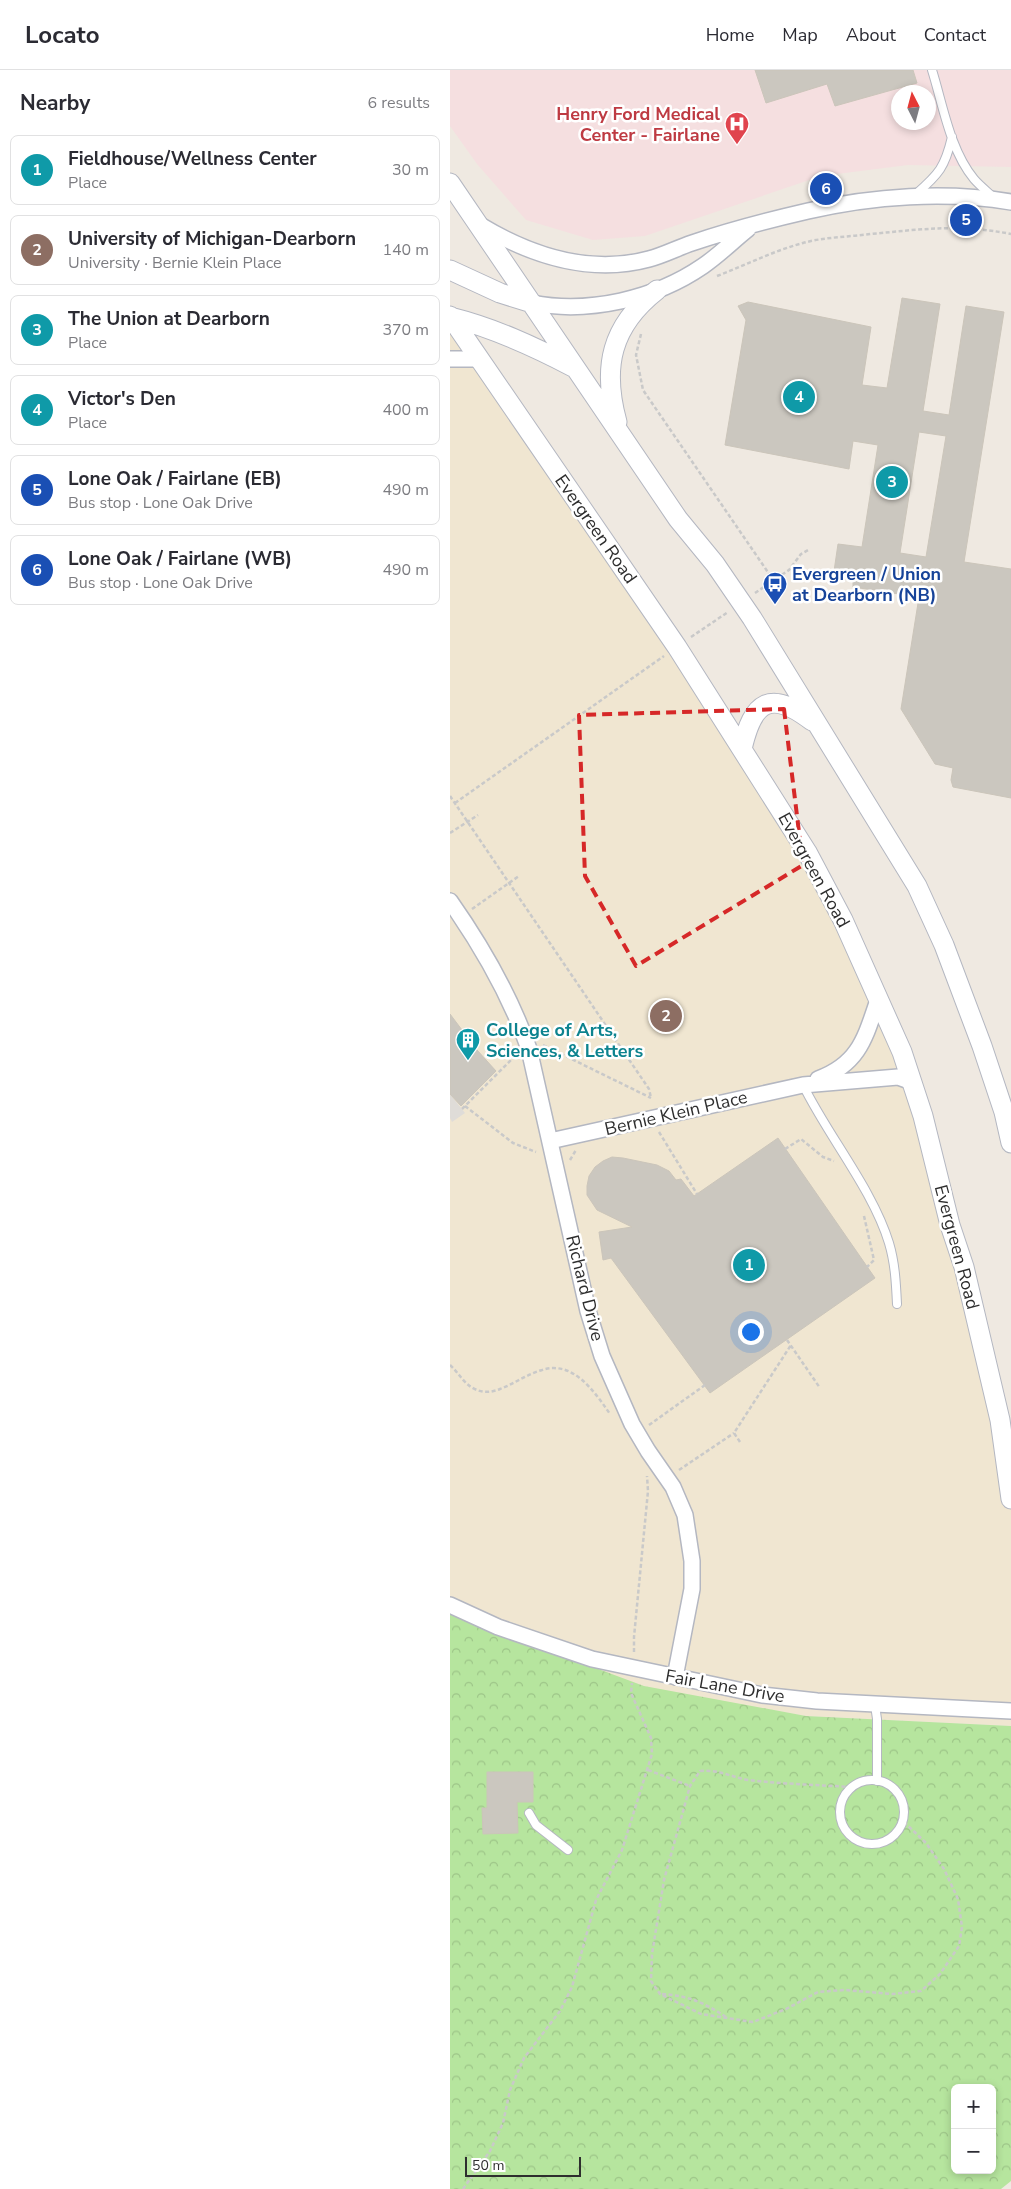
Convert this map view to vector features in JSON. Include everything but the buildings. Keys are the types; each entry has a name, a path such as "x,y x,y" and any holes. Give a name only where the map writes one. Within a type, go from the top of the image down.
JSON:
{"street":[{"path":"450,183 678,519 715,564 742,603 917,886 942,939 984,1054 1004,1112 1011,1144"},
{"path":"479,224 508,241 537,253 568,261 599,264 649,259 692,243 753,225 811,210 860,202 913,197 1003,200"},
{"path":"621,435 610,387 612,353 620,332 629,317 643,301 657,290 702,266 753,225"},
{"path":"450,270 500,293 532,303 572,307 592,306 625,300 657,290"},
{"path":"450,317 485,326 516,338 576,369"},
{"name":"Evergreen Road","path":"450,317 677,647 807,852 843,920 902,1052 912,1082 950,1225 964,1267 1000,1420 1011,1498"},
{"path":"450,359 478,359"},
{"path":"742,749 747,728 754,713 767,704 780,703 794,707 819,726"},
{"name":"Richard Drive","path":"450,901 496,971 517,1016 529,1049 546,1147 588,1311 602,1356 632,1424 673,1487 684,1515 692,1560 692,1589 675,1677"},
{"name":"Bernie Klein Place","path":"803,1085 844,1067 864,1043 878,1000"},
{"name":"Bernie Klein Place","path":"546,1147 803,1085 898,1077 912,1082"},
{"path":"1000,1420 1007,1435 1011,1437"},
{"name":"Fair Lane Drive","path":"450,1605 498,1627 592,1659 762,1695 875,1705 1011,1711"}],"lane":[{"path":"932,70 952,137 962,160 974,180 1003,200"},
{"path":"913,197 933,179 946,160 952,137"},
{"path":"803,1085 817,1114 869,1199 889,1242 895,1268 898,1304"},
{"path":"875,1705 877,1719 877,1781"},
{"path":"877,1781 887,1784 896,1791 904,1810 903,1821 894,1834 881,1843 864,1843 850,1836 844,1827 840,1811 845,1796 852,1788 860,1783 877,1781"},
{"path":"529,1813 536,1825 568,1850"}],"path":[{"path":"716,276 761,257 804,242 946,227 1011,234"},
{"path":"642,328 636,355 643,390 774,581"},
{"path":"455,803 774,581 789,570 801,554 810,549"},
{"path":"450,796 648,1088 653,1106"},
{"path":"450,833 478,815"},
{"path":"470,910 519,876"},
{"path":"542,1044 651,1098"},
{"path":"518,1053 464,1107 513,1143 533,1152 546,1147"},
{"path":"657,1128 697,1194"},
{"path":"785,1149 802,1139 823,1156 840,1163 848,1163"},
{"path":"569,1167 569,1161 577,1149"},
{"path":"867,1266 874,1260 863,1210 869,1199"},
{"path":"787,1340 820,1388"},
{"path":"674,1466 677,1471 734,1433 791,1345"},
{"path":"450,1365 464,1383 479,1391 486,1392 505,1388 542,1370 560,1367 577,1374 600,1399 612,1418"},
{"path":"647,1426 704,1385"},
{"path":"644,1418 652,1433"},
{"path":"734,1433 740,1442"},
{"path":"463,2189 490,2151 500,2130 510,2090 524,2058 560,2011 572,1988 596,1900 622,1850 648,1770 652,1754 651,1738 632,1693 634,1637 648,1491 646,1474"},
{"path":"852,1788 790,1785 754,1780 713,1769 700,1771 690,1786 664,1880 652,1954 651,1981 660,1994 701,2014 753,2022 786,2009 818,1992 845,1990 892,1994 921,1991 940,1974 959,1946 962,1927 958,1899 944,1869 926,1843 903,1821"},
{"path":"648,1770 690,1786"},
{"path":"660,1994 682,1995 705,2003 727,2018"}],"highlighted area":[{"path":"784,709 803,865 636,966 585,876 579,715"}],"shaded area":[{"name":"Henry Ford Medical Center - Fairlane","path":"450,70 1011,70 1011,167 908,165 821,176 645,236 593,240 526,220 477,164 450,126"},
{"path":"450,323 536,448 804,853 896,1054 946,1226 1011,1506 1011,1726 806,1716 662,1691 519,1653 450,1622"},
{"path":"450,1094 465,1113 452,1122 450,1118"}],"green space":[{"path":"450,1614 644,1686 806,1716 1011,1726 1011,2181 1001,2189 450,2189"}],"place":[{"name":"Henry Ford Medical Center - Fairlane","path":"737,145"},
{"name":"Lone Oak / Fairlane (WB)","path":"826,189"},
{"name":"Lone Oak / Fairlane (EB)","path":"966,220"},
{"name":"Victor's Den","path":"799,397"},
{"name":"The Union at Dearborn","path":"892,482"},
{"name":"Evergreen / Union at Dearborn (NB)","path":"775,605"},
{"name":"University of Michigan-Dearborn","path":"666,1016"},
{"name":"College of Arts, Sciences, & Letters","path":"468,1061"},
{"name":"Fieldhouse/Wellness Center","path":"749,1265"}]}
